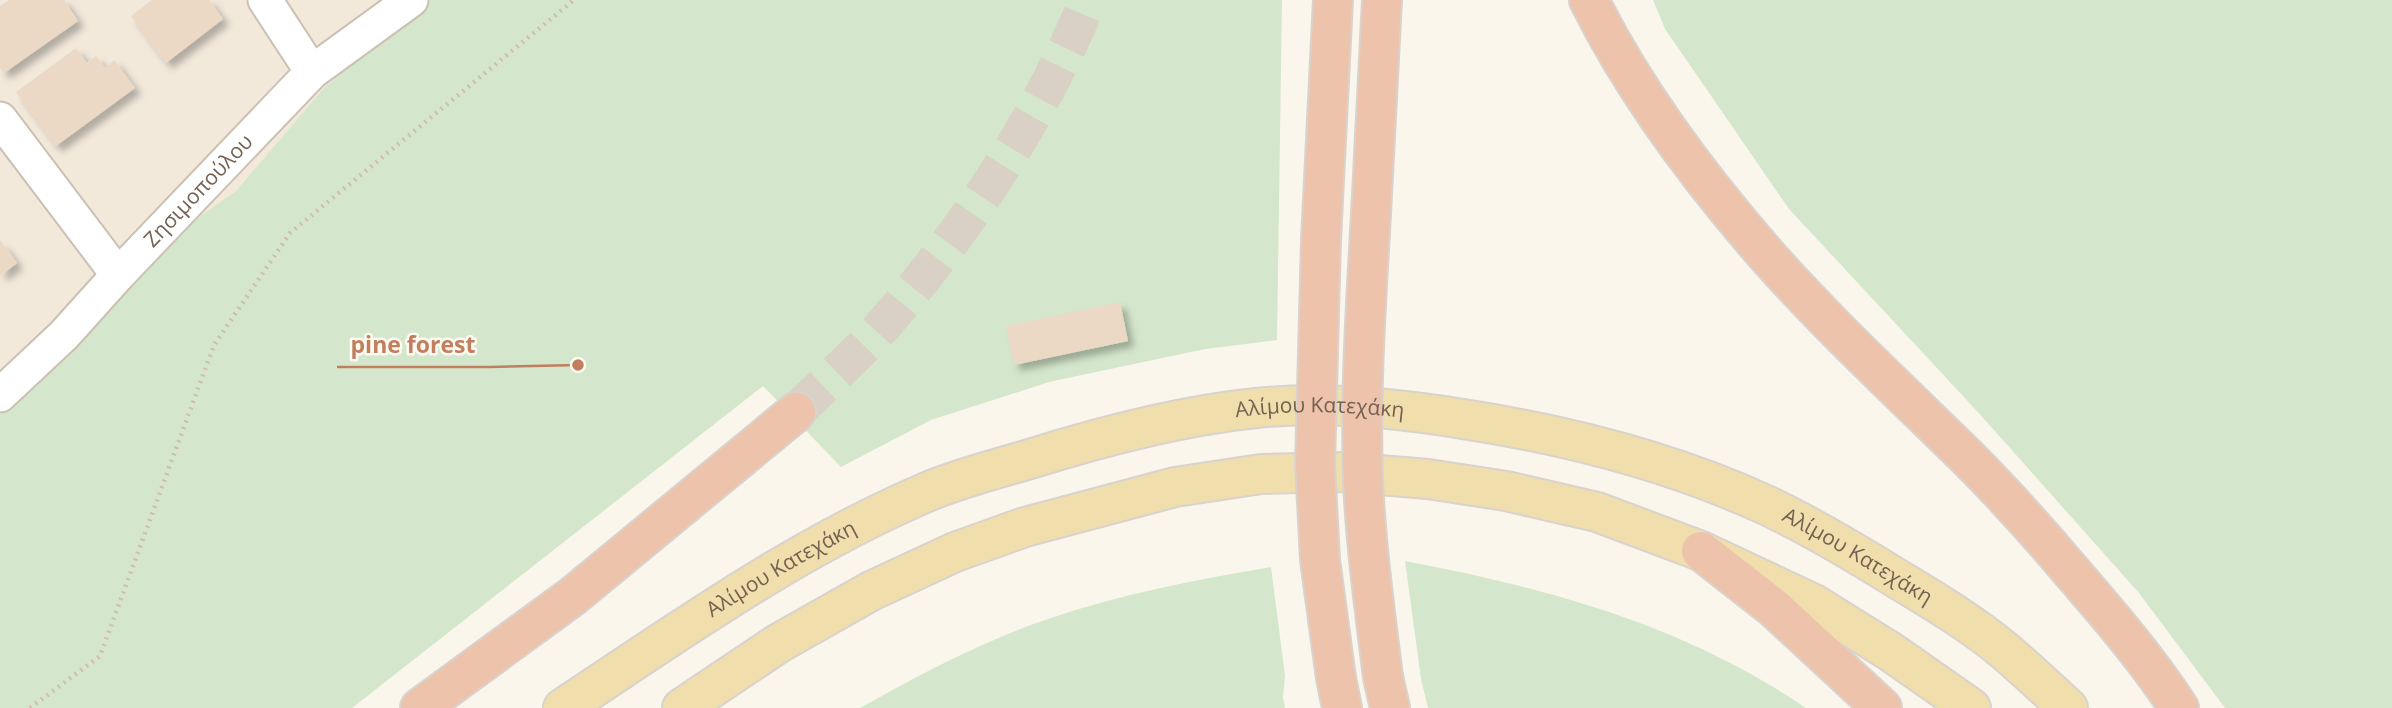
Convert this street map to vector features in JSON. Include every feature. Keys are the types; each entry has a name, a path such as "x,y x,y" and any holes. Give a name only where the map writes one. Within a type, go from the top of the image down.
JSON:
{"highway":[{"path":"1333,0 1321,240 1315,464 1320,560 1339,693"},
{"path":"1382,0 1363,363 1363,481 1370,580 1387,692"},
{"path":"1589,0 1645,97 1702,177 1764,252 2035,530 2151,668 2179,708"},
{"path":"420,708 573,596 796,412"},
{"path":"1701,551 1791,623 1882,708"}],"main road":[{"name":"Αλίμου Κατεχάκη","path":"564,708 744,587 846,530 930,490 1083,442 1167,422 1257,408 1340,406 1436,415 1522,428 1615,450 1690,475 1765,505 1842,544 1929,598 2004,650 2068,708"},
{"path":"682,708 779,643 871,591 955,552 1025,527 1175,487 1261,474 1343,472 1428,479 1506,491 1597,512 1701,551 1814,604 1902,659 1962,699 1971,708"}],"street":[{"path":"265,0 313,72"},
{"name":"Ζησιμοπούλου","path":"0,395 64,335 313,72 411,0"},
{"path":"0,119 118,275"}],"path":[{"path":"30,708 100,656 214,345 290,233 574,0"}],"shaded area":[{"path":"0,0 448,0 239,189 0,433"}],"green space":[{"path":"428,0 1282,0 1277,340 1205,349 1049,382 931,420 841,467 763,386 352,708 0,708 0,394 116,276 236,191 323,89"},
{"path":"1653,0 2392,0 2392,708 2225,708 2139,593 1976,410 1789,209 1665,29"},
{"path":"1405,561 1563,597 1663,632 1760,679 1806,708 1428,708 1421,679"},
{"path":"1271,567 1285,676 1285,708 860,708 952,659 1048,619 1130,595"}],"building":[{"path":"9,0 64,0 78,21 4,73 0,68 0,6"},
{"path":"152,0 209,0 223,19 166,63 131,16"},
{"path":"76,48 87,63 96,56 105,68 114,60 135,88 56,146 16,92"},
{"path":"0,240 17,263 0,276"},
{"path":"1120,302 1128,341 1014,365 1006,326"}],"tunnel":[{"path":"796,412 879,330 911,293 970,215 1023,132 1088,0"}],"place":[{"name":"pine forest","path":"578,365"}]}
